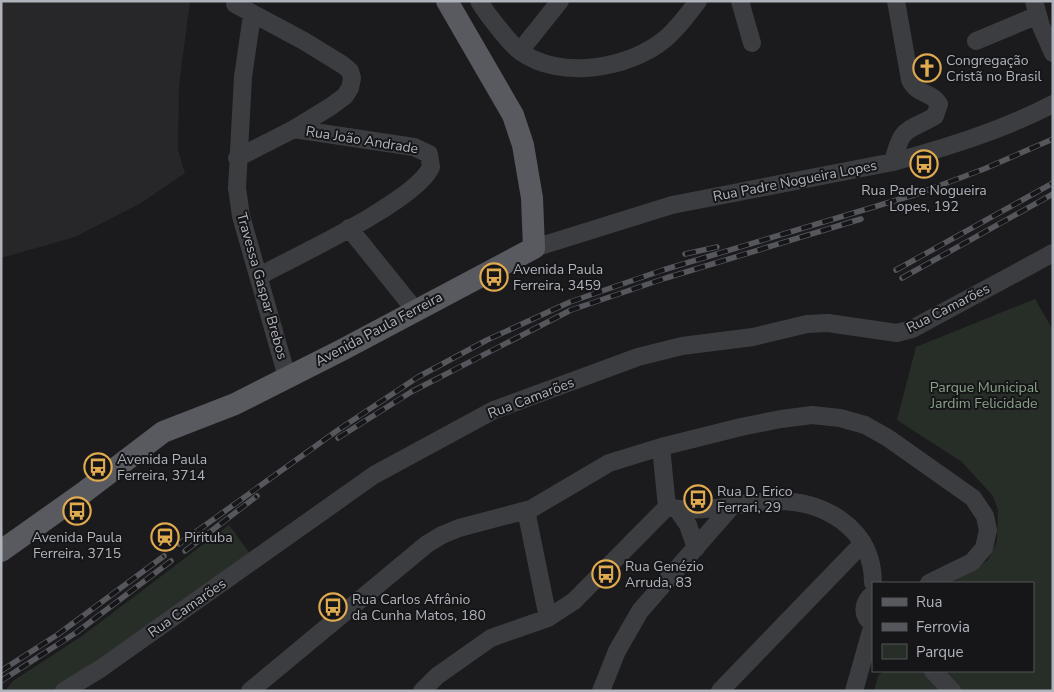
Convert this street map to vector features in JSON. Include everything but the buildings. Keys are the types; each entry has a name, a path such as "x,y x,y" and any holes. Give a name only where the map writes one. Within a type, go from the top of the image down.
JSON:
{"main road":[{"path":"447,1 513,115 523,145 532,198 534,248"},
{"name":"Avenida Paula Ferreira","path":"1,551 83,493 163,432 235,404 534,248"}],"street":[{"path":"479,1 484,10 520,52 546,64 572,69 615,62 645,52 664,39 698,1"},
{"path":"520,52 560,1"},
{"path":"740,1 752,44"},
{"path":"894,162 901,136 909,128 935,116 939,104 933,98 918,91 910,80 896,1"},
{"name":"Rua João Andrade","path":"235,4 252,15 304,41 350,71 352,78 350,88 345,96 294,130"},
{"path":"976,41 1036,8 1053,53"},
{"name":"Travessa Gaspar Brebos","path":"252,15 243,77 237,158 237,188 241,216 288,377"},
{"name":"Rua Padre Nogueira Lopes","path":"534,248 672,205 894,162 939,149 1020,121 1053,104"},
{"path":"237,158 294,130"},
{"name":"Rua João Andrade","path":"294,130 414,147 424,150 431,158 428,173 407,194 349,228"},
{"path":"259,276 349,228 415,310"},
{"name":"Rua Camarões","path":"64,691 100,669 374,475 494,410 638,357 682,346 753,337 807,324 828,323 897,333 912,328 1053,252"},
{"path":"250,691 427,544 442,535 526,510 609,464 660,447 780,418 812,415 840,418 864,426 913,454 972,498 985,516 988,530 984,548 972,562 931,582"},
{"path":"660,447 672,508 688,525 696,548"},
{"path":"422,691 437,676 491,638 548,618 574,601 672,508 702,510 773,501 802,502 844,520 854,529 870,559 873,582"},
{"path":"601,691 617,651 640,611 732,506"},
{"path":"526,510 548,618"},
{"path":"720,691 863,543"},
{"path":"872,595 866,601 864,611 868,621 872,623"},
{"path":"854,691 872,628"},
{"path":"270,691 290,658"},
{"path":"934,672 952,691"}],"shaded area":[{"path":"1,1 190,1 179,86 178,150 185,173 141,203 75,237 1,258"}],"green space":[{"name":"Parque Municipal Jardim Felicidade","path":"1035,299 1053,330 1053,691 874,691 878,676 883,672 1034,672 1034,582 953,582 988,560 997,541 998,510 993,496 962,462 897,420 916,347"},
{"path":"229,525 251,555 57,691 5,691 13,681 82,636"}],"railway":[{"path":"179,544 338,430 418,377 487,340 570,302 663,270 917,194 984,169 1053,139"},
{"path":"896,270 1053,183"},
{"path":"902,278 1053,194"},
{"path":"338,438 411,392 571,310 666,278 861,219"},
{"path":"685,254 717,247"},
{"path":"185,551 257,496"},
{"path":"1,671 57,635 164,556"},
{"path":"1,681 77,632 171,561"}],"place":[{"name":"Congregação Cristã no Brasil","path":"927,68"},
{"name":"Rua Padre Nogueira Lopes, 192","path":"924,164"},
{"name":"Avenida Paula Ferreira, 3459","path":"494,277"},
{"name":"Avenida Paula Ferreira, 3714","path":"98,467"},
{"name":"Rua D. Erico Ferrari, 29","path":"698,499"},
{"name":"Avenida Paula Ferreira, 3715","path":"77,511"},
{"name":"Pirituba","path":"165,537"},
{"name":"Rua Genézio Arruda, 83","path":"606,574"},
{"name":"Rua Carlos Afrânio da Cunha Matos, 180","path":"333,607"}]}
